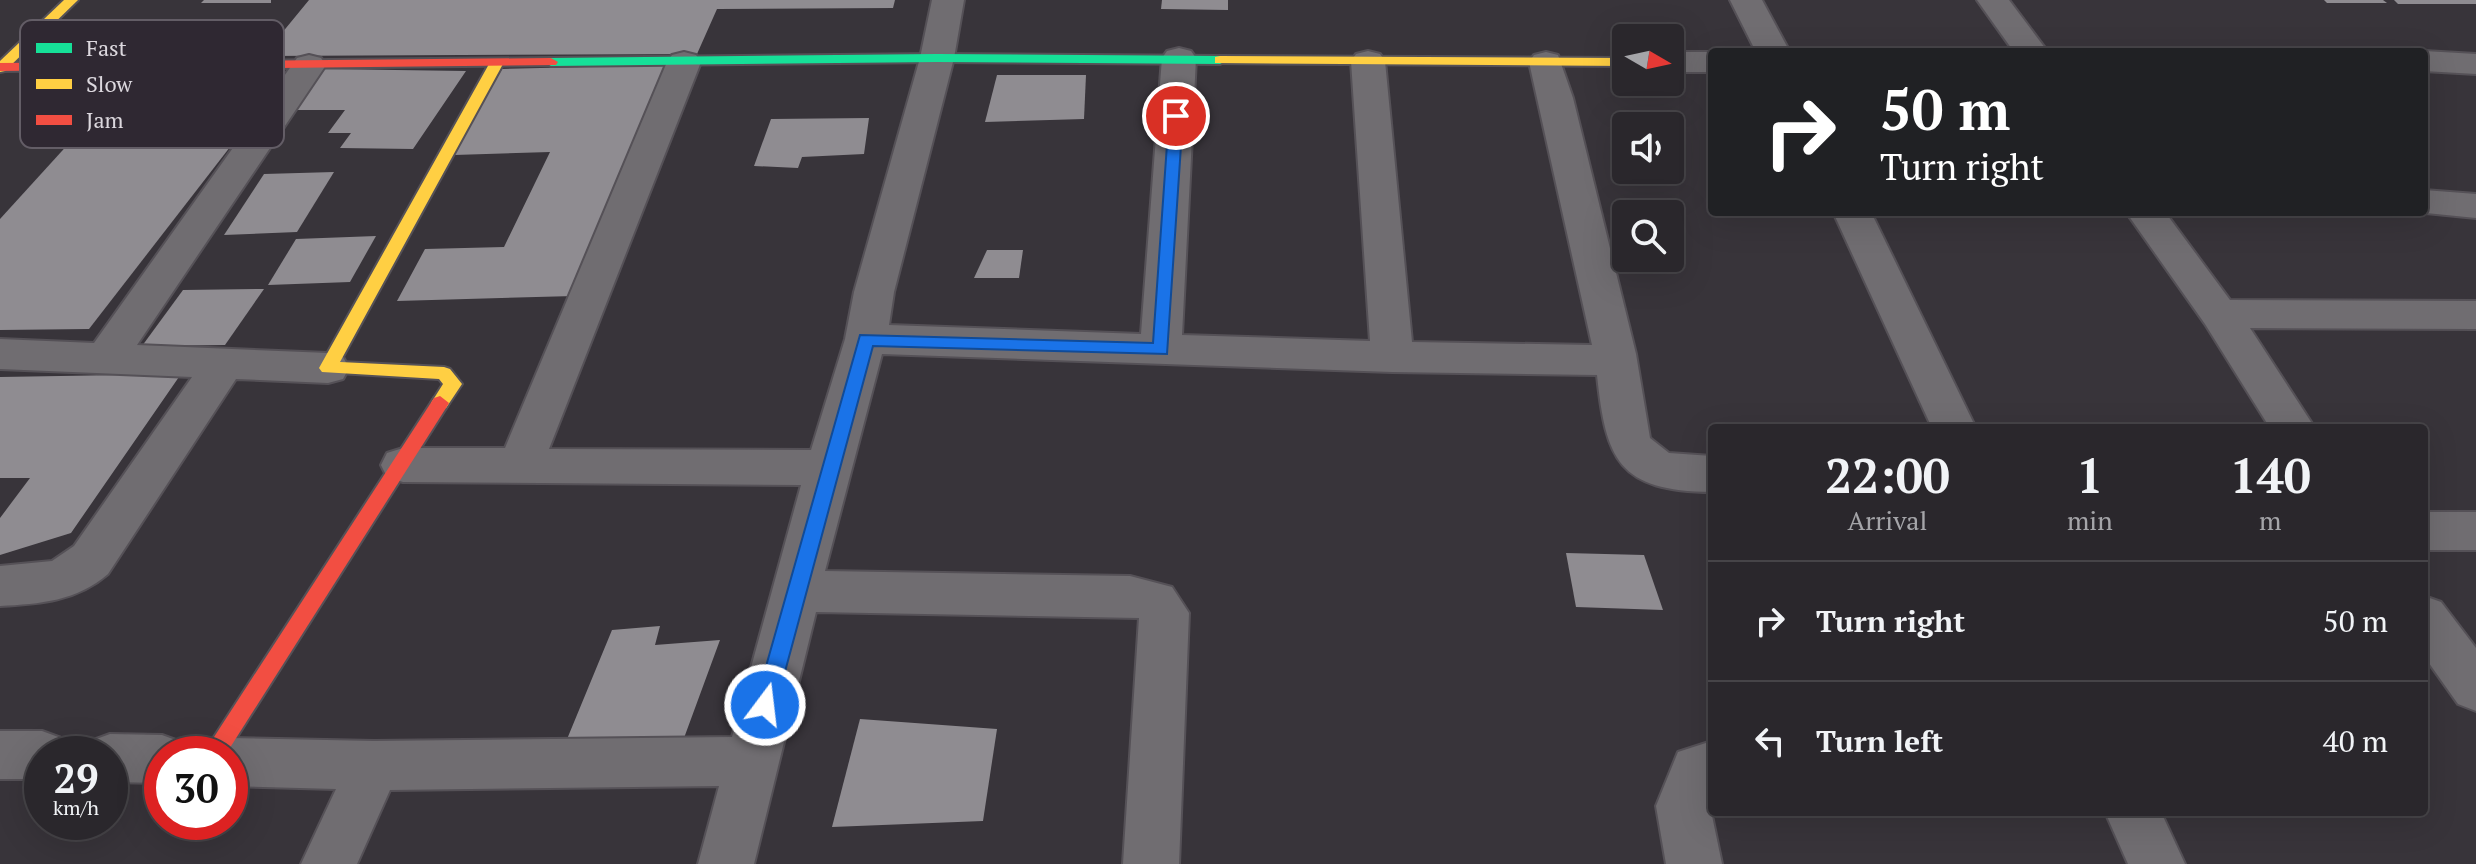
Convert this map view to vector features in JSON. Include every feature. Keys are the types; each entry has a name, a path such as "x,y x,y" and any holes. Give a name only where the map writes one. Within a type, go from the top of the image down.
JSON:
{"street":[{"path":"51,20 72,0"},
{"path":"726,864 750,761 828,468 866,339 874,292 937,58 948,0"},
{"path":"1746,0 1771,48"},
{"path":"1993,0 2028,48"},
{"path":"0,68 20,49"},
{"path":"284,65 937,58 1612,62"},
{"path":"1161,349 1179,58"},
{"path":"1368,61 1392,357"},
{"path":"2428,61 2473,66"},
{"path":"520,466 684,62"},
{"path":"1546,62 1581,200 1616,360 1630,444 1650,464 1680,474 1708,474"},
{"path":"1684,62 1708,62"},
{"path":"328,368 496,64"},
{"path":"284,101 309,65"},
{"path":"0,68 20,68"},
{"path":"107,356 251,148"},
{"path":"2428,202 2476,206"},
{"path":"1854,216 1952,424"},
{"path":"2148,216 2219,314 2290,424"},
{"path":"2219,314 2476,315"},
{"path":"866,339 1392,357 1616,360"},
{"path":"0,354 435,371 449,377 453,384 403,465 226,736"},
{"path":"0,586 62,581 77,574 91,560 225,362"},
{"path":"403,465 828,468"},
{"path":"2428,531 2476,531"},
{"path":"796,591 1130,596 1155,601 1164,613 1151,864"},
{"path":"2428,622 2476,688"},
{"path":"0,755 24,755"},
{"path":"248,762 374,766 750,761"},
{"path":"329,864 374,766"},
{"path":"1694,864 1683,806 1697,769 1708,767"},
{"path":"2134,816 2157,864"}],"building":[{"path":"204,0 271,0 271,3 201,3"},
{"path":"309,0 895,0 893,8 717,9 697,54 284,56 284,30"},
{"path":"1162,0 1228,0 1228,10 1161,9"},
{"path":"2324,0 2383,0 2387,3 2327,3"},
{"path":"2394,0 2476,0 2476,4 2398,4"},
{"path":"671,65 574,296 397,301 425,249 504,247 550,152 454,155 502,69"},
{"path":"325,69 466,71 413,149 340,148 351,133 328,133 345,110 292,110"},
{"path":"997,75 1086,75 1084,119 985,122"},
{"path":"869,118 864,154 802,157 798,168 754,166 771,119"},
{"path":"65,148 229,148 89,329 0,330 0,219"},
{"path":"334,172 297,232 224,235 264,174"},
{"path":"376,236 350,282 268,285 296,239"},
{"path":"987,250 1023,250 1019,278 974,278"},
{"path":"264,289 225,345 142,346 183,290"},
{"path":"181,374 71,533 0,555 0,518 30,478 0,478 0,377"},
{"path":"1566,553 1644,555 1663,610 1576,607"},
{"path":"660,626 655,645 720,640 684,738 565,744 612,630"},
{"path":"860,719 997,729 983,821 832,827"}],"traffic: fast":[{"path":"551,62 937,58 1220,60"}],"traffic: slow":[{"path":"51,20 72,0"},
{"path":"0,68 20,49"},
{"path":"1220,60 1612,62"},
{"path":"440,403 453,384 444,373 328,368 496,64"}],"traffic: jam":[{"path":"284,64 551,62"},
{"path":"0,67 20,67"},
{"path":"226,736 440,403"}],"route":[{"path":"765,705 866,339 1161,349 1176,116"}]}
